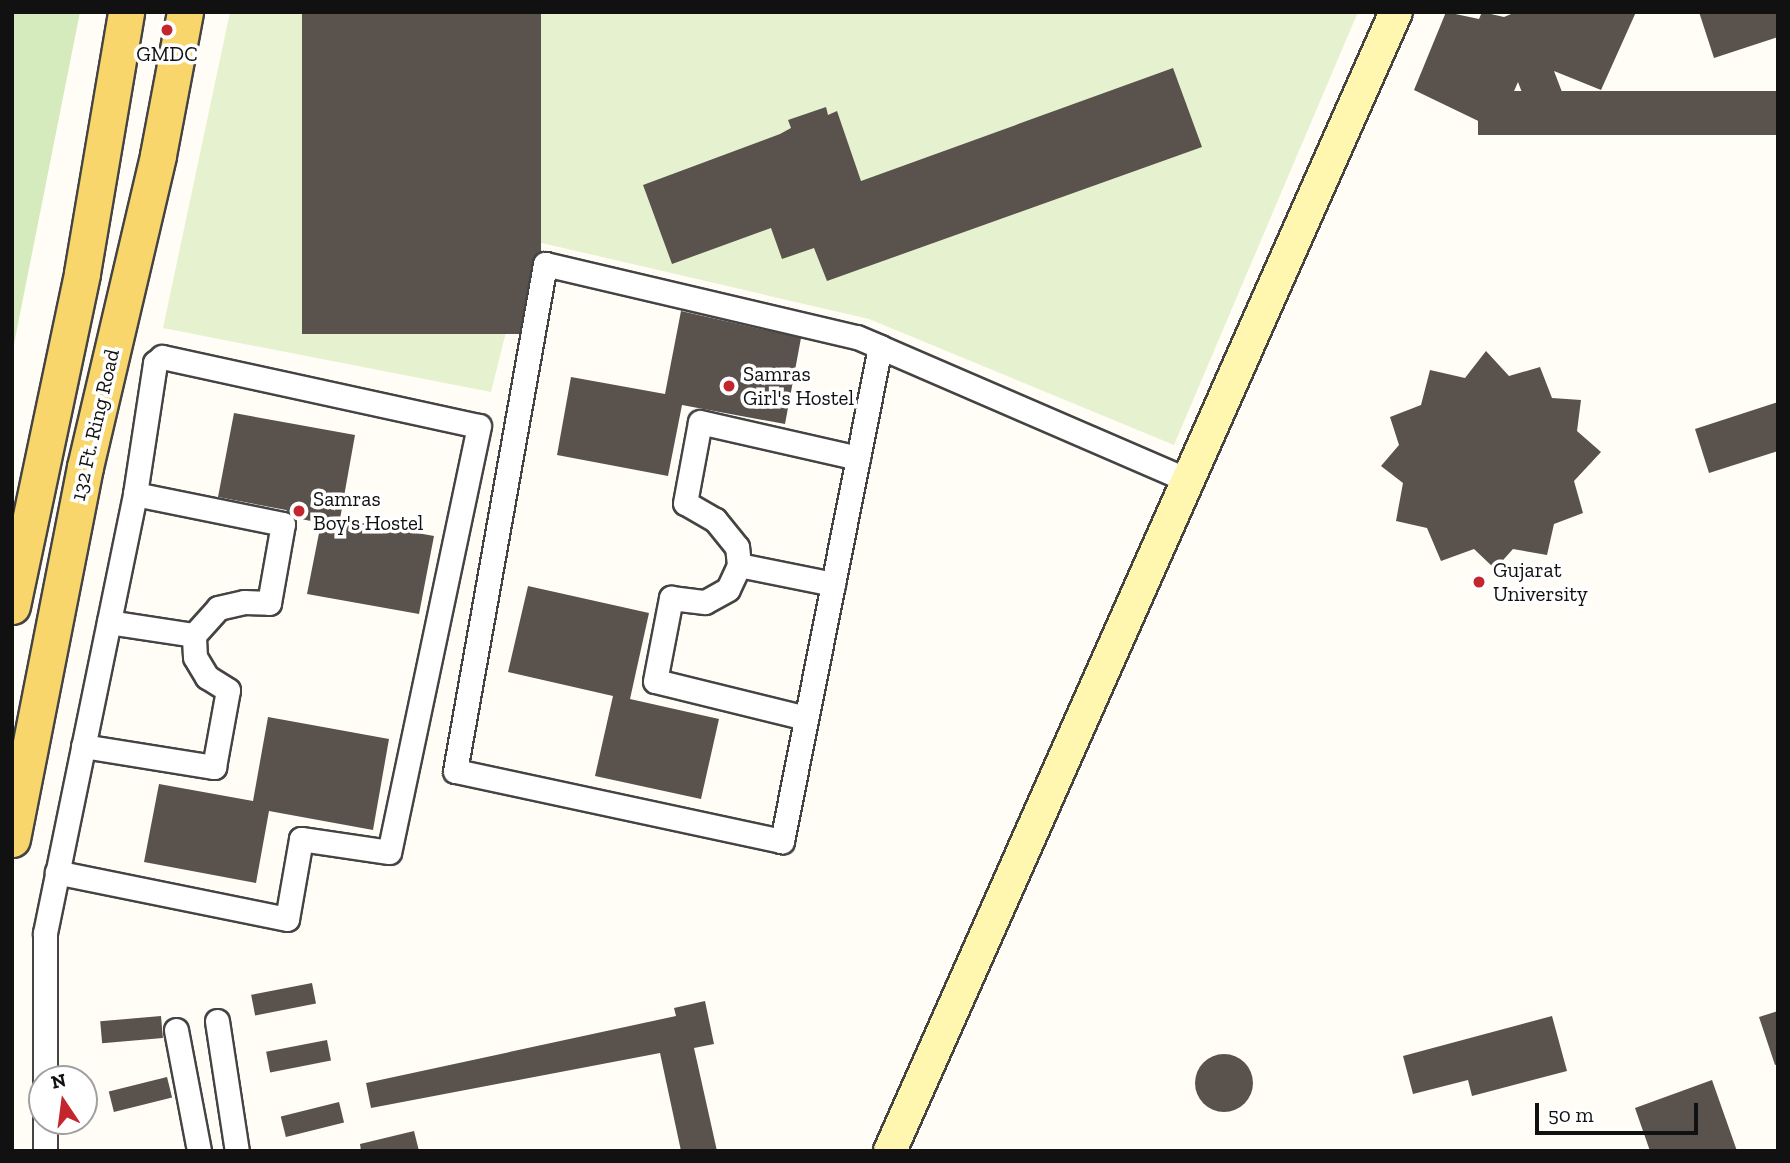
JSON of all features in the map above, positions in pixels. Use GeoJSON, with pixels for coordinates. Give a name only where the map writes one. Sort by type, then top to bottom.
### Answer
{"type":"FeatureCollection","features":[{"type":"Feature","properties":{"kind":"main road","name":"132 Ft. Ring Road"},"geometry":{"type":"LineString","coordinates":[[12,606],[82,273],[126,12]]}},
{"type":"Feature","properties":{"kind":"main road","name":"132 Ft. Ring Road"},"geometry":{"type":"LineString","coordinates":[[12,839],[85,467],[158,155],[185,12]]}},
{"type":"Feature","properties":{"kind":"street"},"geometry":{"type":"LineString","coordinates":[[890,1151],[1396,12]]}},
{"type":"Feature","properties":{"kind":"street"},"geometry":{"type":"LineString","coordinates":[[880,347],[782,841],[454,771],[545,264],[857,337],[1188,480]]}},
{"type":"Feature","properties":{"kind":"street"},"geometry":{"type":"LineString","coordinates":[[45,1065],[45,933],[57,872],[108,622],[135,494],[155,363],[162,357],[479,426],[389,852],[301,839],[287,919],[57,872]]}},
{"type":"Feature","properties":{"kind":"street"},"geometry":{"type":"LineString","coordinates":[[806,719],[655,681],[671,598],[705,602],[728,589],[739,565],[737,547],[715,520],[685,503],[700,422],[858,458]]}},
{"type":"Feature","properties":{"kind":"street"},"geometry":{"type":"LineString","coordinates":[[83,746],[214,767],[228,690],[207,677],[195,657],[194,635],[218,608],[244,602],[269,603],[283,524],[135,494]]}},
{"type":"Feature","properties":{"kind":"street"},"geometry":{"type":"LineString","coordinates":[[739,565],[833,584]]}},
{"type":"Feature","properties":{"kind":"street"},"geometry":{"type":"LineString","coordinates":[[108,622],[194,635]]}},
{"type":"Feature","properties":{"kind":"street"},"geometry":{"type":"LineString","coordinates":[[217,1021],[237,1151]]}},
{"type":"Feature","properties":{"kind":"street"},"geometry":{"type":"LineString","coordinates":[[176,1030],[199,1151]]}},
{"type":"Feature","properties":{"kind":"green space"},"geometry":{"type":"Polygon","coordinates":[[[12,12],[80,12],[12,354],[12,12]]]}},
{"type":"Feature","properties":{"kind":"green space"},"geometry":{"type":"Polygon","coordinates":[[[230,12],[1358,12],[1174,445],[869,319],[529,240],[491,392],[163,328],[230,12]]]}},
{"type":"Feature","properties":{"kind":"building"},"geometry":{"type":"Polygon","coordinates":[[[302,12],[541,12],[541,334],[302,334],[302,12]]]}},
{"type":"Feature","properties":{"kind":"building"},"geometry":{"type":"Polygon","coordinates":[[[1446,12],[1479,19],[1482,12],[1504,17],[1516,12],[1636,12],[1601,90],[1554,71],[1570,113],[1534,124],[1518,82],[1497,130],[1414,90],[1446,12]]]}},
{"type":"Feature","properties":{"kind":"building"},"geometry":{"type":"Polygon","coordinates":[[[1699,12],[1778,12],[1778,37],[1714,58],[1699,12]]]}},
{"type":"Feature","properties":{"kind":"building"},"geometry":{"type":"Polygon","coordinates":[[[1173,68],[1202,147],[827,281],[814,248],[782,259],[771,228],[672,264],[643,185],[780,134],[791,128],[788,120],[826,107],[828,115],[837,111],[861,181],[1173,68]]]}},
{"type":"Feature","properties":{"kind":"building"},"geometry":{"type":"Polygon","coordinates":[[[1478,91],[1778,91],[1778,135],[1478,135],[1478,91]]]}},
{"type":"Feature","properties":{"kind":"building","name":"Samras Girl's Hostel"},"geometry":{"type":"Polygon","coordinates":[[[681,311],[801,338],[785,424],[682,405],[668,476],[557,455],[571,377],[665,394],[681,311]]]}},
{"type":"Feature","properties":{"kind":"building"},"geometry":{"type":"Polygon","coordinates":[[[1486,351],[1509,376],[1540,367],[1552,398],[1581,400],[1577,431],[1601,452],[1574,481],[1583,513],[1554,524],[1547,555],[1513,549],[1495,569],[1474,549],[1441,561],[1427,528],[1396,521],[1403,483],[1381,466],[1399,445],[1390,417],[1421,405],[1430,370],[1465,378],[1486,351]]]}},
{"type":"Feature","properties":{"kind":"building"},"geometry":{"type":"Polygon","coordinates":[[[1778,402],[1778,451],[1709,473],[1695,429],[1778,402]]]}},
{"type":"Feature","properties":{"kind":"building","name":"Samras Boy's Hostel"},"geometry":{"type":"Polygon","coordinates":[[[234,413],[355,435],[340,519],[434,536],[419,614],[307,594],[321,523],[296,518],[286,510],[218,497],[234,413]]]}},
{"type":"Feature","properties":{"kind":"building"},"geometry":{"type":"Polygon","coordinates":[[[528,586],[649,613],[630,699],[719,719],[701,799],[595,776],[613,696],[508,672],[528,586]]]}},
{"type":"Feature","properties":{"kind":"building"},"geometry":{"type":"Polygon","coordinates":[[[268,717],[389,739],[373,830],[269,811],[256,883],[144,862],[159,784],[253,801],[268,717]]]}},
{"type":"Feature","properties":{"kind":"building"},"geometry":{"type":"Polygon","coordinates":[[[312,983],[316,1004],[255,1015],[251,995],[312,983]]]}},
{"type":"Feature","properties":{"kind":"building"},"geometry":{"type":"Polygon","coordinates":[[[705,1001],[714,1044],[694,1048],[717,1151],[681,1151],[660,1053],[371,1108],[366,1083],[676,1016],[674,1008],[705,1001]]]}},
{"type":"Feature","properties":{"kind":"building"},"geometry":{"type":"Polygon","coordinates":[[[1778,1011],[1778,1064],[1775,1065],[1759,1017],[1778,1011]]]}},
{"type":"Feature","properties":{"kind":"building"},"geometry":{"type":"Polygon","coordinates":[[[161,1016],[163,1038],[102,1043],[100,1021],[161,1016]]]}},
{"type":"Feature","properties":{"kind":"building"},"geometry":{"type":"Polygon","coordinates":[[[1552,1016],[1567,1071],[1472,1096],[1468,1080],[1413,1094],[1403,1056],[1552,1016]]]}},
{"type":"Feature","properties":{"kind":"building"},"geometry":{"type":"Polygon","coordinates":[[[327,1040],[331,1061],[270,1072],[266,1052],[327,1040]]]}},
{"type":"Feature","properties":{"kind":"building"},"geometry":{"type":"Polygon","coordinates":[[[1218,1054],[1230,1054],[1245,1062],[1253,1077],[1253,1089],[1245,1104],[1230,1112],[1218,1112],[1203,1104],[1195,1089],[1195,1077],[1203,1062],[1218,1054]]]}},
{"type":"Feature","properties":{"kind":"building"},"geometry":{"type":"Polygon","coordinates":[[[167,1077],[172,1097],[114,1112],[109,1092],[167,1077]]]}},
{"type":"Feature","properties":{"kind":"building"},"geometry":{"type":"Polygon","coordinates":[[[1712,1080],[1737,1151],[1650,1151],[1635,1108],[1712,1080]]]}},
{"type":"Feature","properties":{"kind":"building"},"geometry":{"type":"Polygon","coordinates":[[[339,1102],[344,1122],[286,1137],[281,1117],[339,1102]]]}},
{"type":"Feature","properties":{"kind":"building"},"geometry":{"type":"Polygon","coordinates":[[[414,1131],[419,1151],[361,1151],[360,1144],[414,1131]]]}},
{"type":"Feature","properties":{"kind":"place","name":"GMDC"},"geometry":{"type":"Point","coordinates":[167,30]}},
{"type":"Feature","properties":{"kind":"place","name":"Samras Girl's Hostel"},"geometry":{"type":"Point","coordinates":[729,386]}},
{"type":"Feature","properties":{"kind":"place","name":"Samras Boy's Hostel"},"geometry":{"type":"Point","coordinates":[299,511]}},
{"type":"Feature","properties":{"kind":"place","name":"Gujarat University"},"geometry":{"type":"Point","coordinates":[1479,582]}}]}
